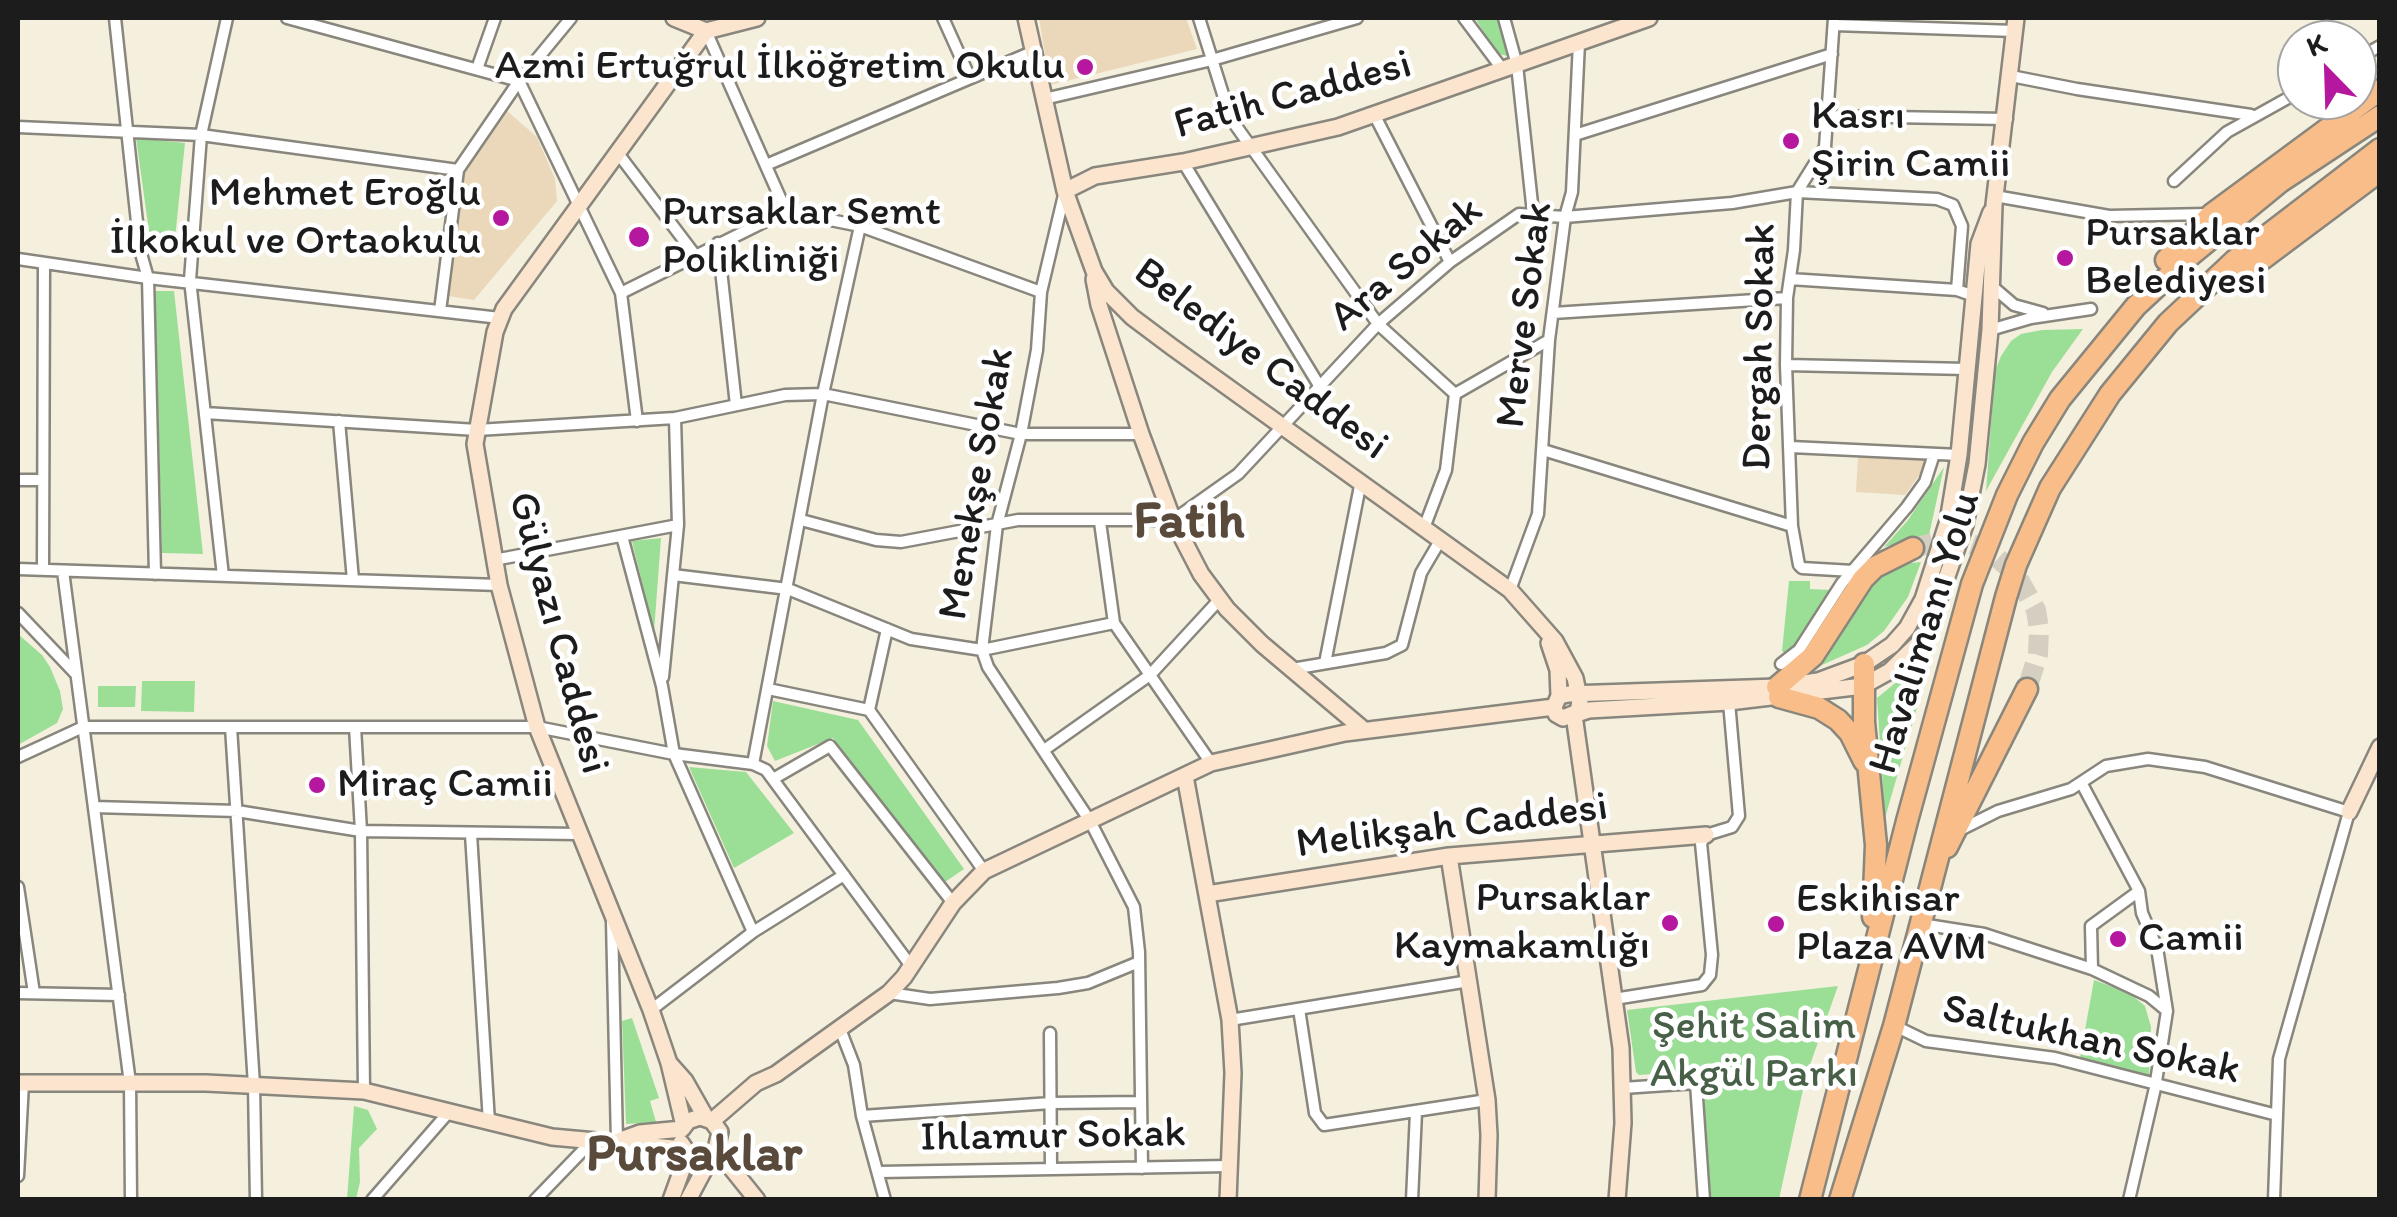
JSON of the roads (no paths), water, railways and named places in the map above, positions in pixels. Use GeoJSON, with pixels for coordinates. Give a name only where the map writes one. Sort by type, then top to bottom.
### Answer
{"type":"FeatureCollection","features":[{"type":"Feature","properties":{"kind":"highway"},"geometry":{"type":"LineString","coordinates":[[2136,306],[2160,266],[2212,214],[2380,90]]}},
{"type":"Feature","properties":{"kind":"highway","name":"Havalimanı Yolu"},"geometry":{"type":"LineString","coordinates":[[1810,1200],[1941,692],[1990,536],[2019,469],[2046,421],[2136,306],[2280,182],[2380,116]]}},
{"type":"Feature","properties":{"kind":"highway"},"geometry":{"type":"LineString","coordinates":[[1840,1200],[1894,1026],[2006,597],[2034,520],[2055,479],[2148,344],[2220,273],[2380,149]]}},
{"type":"Feature","properties":{"kind":"highway"},"geometry":{"type":"LineString","coordinates":[[2220,273],[2253,266],[2380,171]]}},
{"type":"Feature","properties":{"kind":"highway"},"geometry":{"type":"LineString","coordinates":[[1870,772],[1850,733],[1838,720],[1820,708],[1778,692],[1813,656],[1863,579],[1875,567],[1913,548]]}},
{"type":"Feature","properties":{"kind":"highway"},"geometry":{"type":"LineString","coordinates":[[1864,664],[1876,845],[1874,947]]}},
{"type":"Feature","properties":{"kind":"highway"},"geometry":{"type":"LineString","coordinates":[[1929,885],[2027,689]]}},
{"type":"Feature","properties":{"kind":"highway"},"geometry":{"type":"LineString","coordinates":[[1850,1200],[1870,1098]]}},
{"type":"Feature","properties":{"kind":"street"},"geometry":{"type":"LineString","coordinates":[[115,18],[140,250],[148,278],[155,574]]}},
{"type":"Feature","properties":{"kind":"street"},"geometry":{"type":"LineString","coordinates":[[223,576],[190,280],[202,135],[226,18]]}},
{"type":"Feature","properties":{"kind":"street"},"geometry":{"type":"LineString","coordinates":[[287,18],[519,81]]}},
{"type":"Feature","properties":{"kind":"street"},"geometry":{"type":"LineString","coordinates":[[477,70],[495,18]]}},
{"type":"Feature","properties":{"kind":"street"},"geometry":{"type":"LineString","coordinates":[[440,310],[458,170],[519,81],[571,18]]}},
{"type":"Feature","properties":{"kind":"street"},"geometry":{"type":"LineString","coordinates":[[674,18],[706,30],[757,18]]}},
{"type":"Feature","properties":{"kind":"street"},"geometry":{"type":"LineString","coordinates":[[943,18],[970,78]]}},
{"type":"Feature","properties":{"kind":"street"},"geometry":{"type":"LineString","coordinates":[[1199,18],[1236,126],[1378,324],[1455,394]]}},
{"type":"Feature","properties":{"kind":"street"},"geometry":{"type":"LineString","coordinates":[[1044,99],[1212,60],[1356,18]]}},
{"type":"Feature","properties":{"kind":"street"},"geometry":{"type":"LineString","coordinates":[[1464,18],[1510,68]]}},
{"type":"Feature","properties":{"kind":"street"},"geometry":{"type":"LineString","coordinates":[[1504,18],[1533,213]]}},
{"type":"Feature","properties":{"kind":"street","name":"Fatih Caddesi"},"geometry":{"type":"LineString","coordinates":[[1065,191],[1095,176],[1254,147],[1375,116],[1649,18]]}},
{"type":"Feature","properties":{"kind":"street","name":"Belediye Caddesi"},"geometry":{"type":"LineString","coordinates":[[1025,21],[1065,191],[1094,271],[1106,290],[1132,317],[1510,590],[1565,655],[1579,693]]}},
{"type":"Feature","properties":{"kind":"street","name":"Dergah Sokak"},"geometry":{"type":"LineString","coordinates":[[1852,571],[1799,565],[1792,526],[1786,365],[1796,192],[1823,155],[1834,21],[2016,24]]}},
{"type":"Feature","properties":{"kind":"street"},"geometry":{"type":"LineString","coordinates":[[616,1142],[640,1133],[683,1127],[694,1118],[712,1123],[728,1118],[776,1074],[889,993],[953,903],[984,871],[1212,763],[1364,730],[1557,702],[1579,693],[1778,692],[1863,686],[1904,660],[1932,624],[1960,543],[1974,483],[1990,330],[1995,200],[2016,24]]}},
{"type":"Feature","properties":{"kind":"street"},"geometry":{"type":"LineString","coordinates":[[706,30],[786,211]]}},
{"type":"Feature","properties":{"kind":"street","name":"Gülyazı Caddesi"},"geometry":{"type":"LineString","coordinates":[[669,1064],[537,727],[498,584],[476,456],[477,430],[500,318],[516,290],[706,30]]}},
{"type":"Feature","properties":{"kind":"street","name":"Merve Sokak"},"geometry":{"type":"LineString","coordinates":[[1510,590],[1538,514],[1549,340],[1578,134],[1580,42]]}},
{"type":"Feature","properties":{"kind":"street"},"geometry":{"type":"LineString","coordinates":[[766,166],[1032,52]]}},
{"type":"Feature","properties":{"kind":"street"},"geometry":{"type":"LineString","coordinates":[[1578,134],[1832,54]]}},
{"type":"Feature","properties":{"kind":"street"},"geometry":{"type":"LineString","coordinates":[[2011,76],[2077,90],[2252,115]]}},
{"type":"Feature","properties":{"kind":"street"},"geometry":{"type":"LineString","coordinates":[[519,81],[620,293],[637,420]]}},
{"type":"Feature","properties":{"kind":"street"},"geometry":{"type":"LineString","coordinates":[[2174,181],[2227,132],[2277,103]]}},
{"type":"Feature","properties":{"kind":"street"},"geometry":{"type":"LineString","coordinates":[[1375,116],[1450,262]]}},
{"type":"Feature","properties":{"kind":"street"},"geometry":{"type":"LineString","coordinates":[[1829,116],[2006,118]]}},
{"type":"Feature","properties":{"kind":"street"},"geometry":{"type":"LineString","coordinates":[[18,127],[202,135],[458,170]]}},
{"type":"Feature","properties":{"kind":"street"},"geometry":{"type":"LineString","coordinates":[[616,152],[695,255]]}},
{"type":"Feature","properties":{"kind":"street"},"geometry":{"type":"LineString","coordinates":[[1183,162],[1320,387]]}},
{"type":"Feature","properties":{"kind":"street","name":"Menekşe Sokak"},"geometry":{"type":"LineString","coordinates":[[1065,191],[1042,292],[1021,434],[998,525],[982,650],[988,667],[1090,820],[1133,903],[1139,962],[1142,1168]]}},
{"type":"Feature","properties":{"kind":"street","name":"Ara Sokak"},"geometry":{"type":"LineString","coordinates":[[1173,520],[1225,486],[1378,324],[1450,262],[1520,214],[1565,216],[1732,203],[1796,192],[1937,199],[1953,205],[1962,226],[1956,290]]}},
{"type":"Feature","properties":{"kind":"street"},"geometry":{"type":"LineString","coordinates":[[1995,200],[2097,215],[2212,214]]}},
{"type":"Feature","properties":{"kind":"street"},"geometry":{"type":"LineString","coordinates":[[1557,702],[1559,717],[1588,710],[1730,702],[1818,681],[1864,664],[1892,646],[1923,599],[1948,521],[1979,244],[1995,200]]}},
{"type":"Feature","properties":{"kind":"street"},"geometry":{"type":"LineString","coordinates":[[620,293],[786,211],[860,226],[1042,292]]}},
{"type":"Feature","properties":{"kind":"street"},"geometry":{"type":"LineString","coordinates":[[754,764],[823,394],[860,226]]}},
{"type":"Feature","properties":{"kind":"street"},"geometry":{"type":"LineString","coordinates":[[718,243],[736,405]]}},
{"type":"Feature","properties":{"kind":"street"},"geometry":{"type":"LineString","coordinates":[[18,260],[500,318]]}},
{"type":"Feature","properties":{"kind":"street"},"geometry":{"type":"LineString","coordinates":[[43,570],[44,263]]}},
{"type":"Feature","properties":{"kind":"street"},"geometry":{"type":"LineString","coordinates":[[1094,271],[1099,305],[1141,434],[1173,520],[1201,574],[1219,600],[1364,730]]}},
{"type":"Feature","properties":{"kind":"street"},"geometry":{"type":"LineString","coordinates":[[1790,279],[1956,290],[1974,296]]}},
{"type":"Feature","properties":{"kind":"street"},"geometry":{"type":"LineString","coordinates":[[1993,287],[2014,305],[2049,314]]}},
{"type":"Feature","properties":{"kind":"street"},"geometry":{"type":"LineString","coordinates":[[1553,314],[1787,298]]}},
{"type":"Feature","properties":{"kind":"street"},"geometry":{"type":"LineString","coordinates":[[1971,330],[1990,330],[2049,314],[2091,309]]}},
{"type":"Feature","properties":{"kind":"street"},"geometry":{"type":"LineString","coordinates":[[1455,394],[1549,340]]}},
{"type":"Feature","properties":{"kind":"street"},"geometry":{"type":"LineString","coordinates":[[1786,365],[1967,369]]}},
{"type":"Feature","properties":{"kind":"street"},"geometry":{"type":"LineString","coordinates":[[205,413],[477,430],[674,418],[784,394],[823,394],[1021,434],[1141,434]]}},
{"type":"Feature","properties":{"kind":"street"},"geometry":{"type":"LineString","coordinates":[[1424,528],[1446,470],[1455,394]]}},
{"type":"Feature","properties":{"kind":"street"},"geometry":{"type":"LineString","coordinates":[[662,686],[678,525],[674,418]]}},
{"type":"Feature","properties":{"kind":"street"},"geometry":{"type":"LineString","coordinates":[[339,421],[353,580]]}},
{"type":"Feature","properties":{"kind":"street"},"geometry":{"type":"LineString","coordinates":[[1791,447],[1958,455]]}},
{"type":"Feature","properties":{"kind":"street"},"geometry":{"type":"LineString","coordinates":[[1543,450],[1792,526]]}},
{"type":"Feature","properties":{"kind":"street"},"geometry":{"type":"LineString","coordinates":[[1781,664],[1800,650],[1835,592],[1916,494],[1929,474],[1934,454]]}},
{"type":"Feature","properties":{"kind":"street"},"geometry":{"type":"LineString","coordinates":[[18,480],[43,480]]}},
{"type":"Feature","properties":{"kind":"street"},"geometry":{"type":"LineString","coordinates":[[1325,663],[1361,482]]}},
{"type":"Feature","properties":{"kind":"street"},"geometry":{"type":"LineString","coordinates":[[802,520],[876,540],[901,542],[1018,520],[1173,520]]}},
{"type":"Feature","properties":{"kind":"street"},"geometry":{"type":"LineString","coordinates":[[1100,522],[1114,623],[1212,763]]}},
{"type":"Feature","properties":{"kind":"street"},"geometry":{"type":"LineString","coordinates":[[494,560],[678,525]]}},
{"type":"Feature","properties":{"kind":"street"},"geometry":{"type":"LineString","coordinates":[[622,536],[662,686],[674,754],[753,932]]}},
{"type":"Feature","properties":{"kind":"street"},"geometry":{"type":"LineString","coordinates":[[1292,669],[1386,653],[1402,645],[1421,573],[1441,539]]}},
{"type":"Feature","properties":{"kind":"street"},"geometry":{"type":"LineString","coordinates":[[18,569],[498,584]]}},
{"type":"Feature","properties":{"kind":"street"},"geometry":{"type":"LineString","coordinates":[[63,571],[130,1083],[131,1200]]}},
{"type":"Feature","properties":{"kind":"street"},"geometry":{"type":"LineString","coordinates":[[673,575],[788,589],[911,640],[982,650],[1114,623]]}},
{"type":"Feature","properties":{"kind":"street"},"geometry":{"type":"LineString","coordinates":[[1044,750],[1150,675],[1219,600]]}},
{"type":"Feature","properties":{"kind":"street"},"geometry":{"type":"LineString","coordinates":[[18,613],[76,674]]}},
{"type":"Feature","properties":{"kind":"street","name":"Belediye Caddesi"},"geometry":{"type":"LineString","coordinates":[[1538,622],[1555,658],[1557,702]]}},
{"type":"Feature","properties":{"kind":"street"},"geometry":{"type":"LineString","coordinates":[[868,710],[887,630]]}},
{"type":"Feature","properties":{"kind":"street"},"geometry":{"type":"LineString","coordinates":[[768,689],[868,710],[984,871]]}},
{"type":"Feature","properties":{"kind":"street"},"geometry":{"type":"LineString","coordinates":[[1579,693],[1579,708],[1574,715],[1623,1088],[1616,1200]]}},
{"type":"Feature","properties":{"kind":"street"},"geometry":{"type":"LineString","coordinates":[[1614,999],[1707,982],[1712,955],[1701,843],[1706,835],[1732,827],[1739,816],[1730,702]]}},
{"type":"Feature","properties":{"kind":"street"},"geometry":{"type":"LineString","coordinates":[[18,757],[84,727],[537,727],[674,754],[754,764],[766,770],[911,966]]}},
{"type":"Feature","properties":{"kind":"street"},"geometry":{"type":"LineString","coordinates":[[355,727],[361,830],[364,1091]]}},
{"type":"Feature","properties":{"kind":"street"},"geometry":{"type":"LineString","coordinates":[[232,728],[254,1085],[256,1200]]}},
{"type":"Feature","properties":{"kind":"street"},"geometry":{"type":"LineString","coordinates":[[773,780],[830,746],[953,903]]}},
{"type":"Feature","properties":{"kind":"street"},"geometry":{"type":"LineString","coordinates":[[2274,1200],[2279,1060],[2349,812],[2380,747]]}},
{"type":"Feature","properties":{"kind":"street"},"geometry":{"type":"LineString","coordinates":[[1954,833],[1998,811],[2082,784],[2106,766],[2148,759],[2205,767],[2349,812]]}},
{"type":"Feature","properties":{"kind":"street"},"geometry":{"type":"LineString","coordinates":[[1185,776],[1230,1020],[1233,1073],[1228,1200]]}},
{"type":"Feature","properties":{"kind":"street"},"geometry":{"type":"LineString","coordinates":[[2082,784],[2139,891],[2142,913],[2157,948],[2167,1011],[2156,1083],[2129,1200]]}},
{"type":"Feature","properties":{"kind":"street"},"geometry":{"type":"LineString","coordinates":[[94,808],[237,811],[361,830],[580,834]]}},
{"type":"Feature","properties":{"kind":"street"},"geometry":{"type":"LineString","coordinates":[[471,834],[489,1122]]}},
{"type":"Feature","properties":{"kind":"street","name":"Melikşah Caddesi"},"geometry":{"type":"LineString","coordinates":[[1207,894],[1449,856],[1706,835]]}},
{"type":"Feature","properties":{"kind":"street"},"geometry":{"type":"LineString","coordinates":[[1449,856],[1486,1100],[1487,1200]]}},
{"type":"Feature","properties":{"kind":"street"},"geometry":{"type":"LineString","coordinates":[[651,1010],[753,932],[844,875]]}},
{"type":"Feature","properties":{"kind":"street"},"geometry":{"type":"LineString","coordinates":[[18,887],[34,994]]}},
{"type":"Feature","properties":{"kind":"street"},"geometry":{"type":"LineString","coordinates":[[2092,969],[2092,926],[2139,891]]}},
{"type":"Feature","properties":{"kind":"street"},"geometry":{"type":"LineString","coordinates":[[612,915],[616,1142]]}},
{"type":"Feature","properties":{"kind":"street"},"geometry":{"type":"LineString","coordinates":[[1918,924],[1984,934],[2092,969],[2149,996],[2167,1011]]}},
{"type":"Feature","properties":{"kind":"street"},"geometry":{"type":"LineString","coordinates":[[889,993],[930,999],[1081,986],[1139,962]]}},
{"type":"Feature","properties":{"kind":"street"},"geometry":{"type":"LineString","coordinates":[[1230,1020],[1469,981]]}},
{"type":"Feature","properties":{"kind":"street"},"geometry":{"type":"LineString","coordinates":[[18,993],[119,995]]}},
{"type":"Feature","properties":{"kind":"street"},"geometry":{"type":"LineString","coordinates":[[1299,1009],[1314,1108],[1320,1122],[1335,1125],[1486,1100]]}},
{"type":"Feature","properties":{"kind":"street","name":"Saltukhan Sokak"},"geometry":{"type":"LineString","coordinates":[[1894,1026],[1926,1041],[2055,1058],[2276,1116]]}},
{"type":"Feature","properties":{"kind":"street"},"geometry":{"type":"LineString","coordinates":[[840,1029],[854,1065],[862,1116],[885,1200]]}},
{"type":"Feature","properties":{"kind":"street"},"geometry":{"type":"LineString","coordinates":[[1050,1033],[1051,1169]]}},
{"type":"Feature","properties":{"kind":"street"},"geometry":{"type":"LineString","coordinates":[[669,1064],[712,1123],[714,1151],[688,1200]]}},
{"type":"Feature","properties":{"kind":"street"},"geometry":{"type":"LineString","coordinates":[[669,1064],[683,1127],[681,1142],[686,1151],[672,1200]]}},
{"type":"Feature","properties":{"kind":"street"},"geometry":{"type":"LineString","coordinates":[[18,1176],[20,1083],[254,1085],[364,1091],[552,1137],[686,1151],[703,1157],[714,1151]]}},
{"type":"Feature","properties":{"kind":"street"},"geometry":{"type":"LineString","coordinates":[[1623,1088],[1696,1083],[1704,1200]]}},
{"type":"Feature","properties":{"kind":"street"},"geometry":{"type":"LineString","coordinates":[[862,1116],[1050,1103],[1141,1102]]}},
{"type":"Feature","properties":{"kind":"street"},"geometry":{"type":"LineString","coordinates":[[1412,1200],[1416,1112]]}},
{"type":"Feature","properties":{"kind":"street"},"geometry":{"type":"LineString","coordinates":[[372,1200],[448,1113]]}},
{"type":"Feature","properties":{"kind":"street"},"geometry":{"type":"LineString","coordinates":[[535,1200],[590,1142]]}},
{"type":"Feature","properties":{"kind":"street"},"geometry":{"type":"LineString","coordinates":[[714,1151],[756,1200]]}},
{"type":"Feature","properties":{"kind":"street","name":"Ihlamur Sokak"},"geometry":{"type":"LineString","coordinates":[[879,1172],[1228,1166]]}},
{"type":"Feature","properties":{"kind":"tunnel"},"geometry":{"type":"LineString","coordinates":[[1913,548],[1937,542],[1971,544],[1990,551],[2017,576],[2036,610],[2039,629],[2038,654],[2027,689]]}},
{"type":"Feature","properties":{"kind":"place","name":"Azmi Ertuğrul İlköğretim Okulu"},"geometry":{"type":"Point","coordinates":[1085,67]}},
{"type":"Feature","properties":{"kind":"place","name":"Kasrı Şirin Camii"},"geometry":{"type":"Point","coordinates":[1791,141]}},
{"type":"Feature","properties":{"kind":"place","name":"Mehmet Eroğlu İlkokul ve Ortaokulu"},"geometry":{"type":"Point","coordinates":[501,218]}},
{"type":"Feature","properties":{"kind":"place","name":"Pursaklar Semt Polikliniği"},"geometry":{"type":"Point","coordinates":[639,237]}},
{"type":"Feature","properties":{"kind":"place","name":"Pursaklar Belediyesi"},"geometry":{"type":"Point","coordinates":[2065,258]}},
{"type":"Feature","properties":{"kind":"place","name":"Miraç Camii"},"geometry":{"type":"Point","coordinates":[317,785]}},
{"type":"Feature","properties":{"kind":"place","name":"Pursaklar Kaymakamlığı"},"geometry":{"type":"Point","coordinates":[1670,923]}},
{"type":"Feature","properties":{"kind":"place","name":"Eskihisar Plaza AVM"},"geometry":{"type":"Point","coordinates":[1776,924]}},
{"type":"Feature","properties":{"kind":"place","name":"Camii"},"geometry":{"type":"Point","coordinates":[2118,939]}},
{"type":"Feature","properties":{"kind":"district","name":"Fatih"},"geometry":{"type":"Point","coordinates":[1189,524]}},
{"type":"Feature","properties":{"kind":"district","name":"Pursaklar"},"geometry":{"type":"Point","coordinates":[694,1157]}},
{"type":"Feature","properties":{"kind":"park label","name":"Şehit Salim Akgül Parkı"},"geometry":{"type":"Point","coordinates":[1754,1051]}}]}
